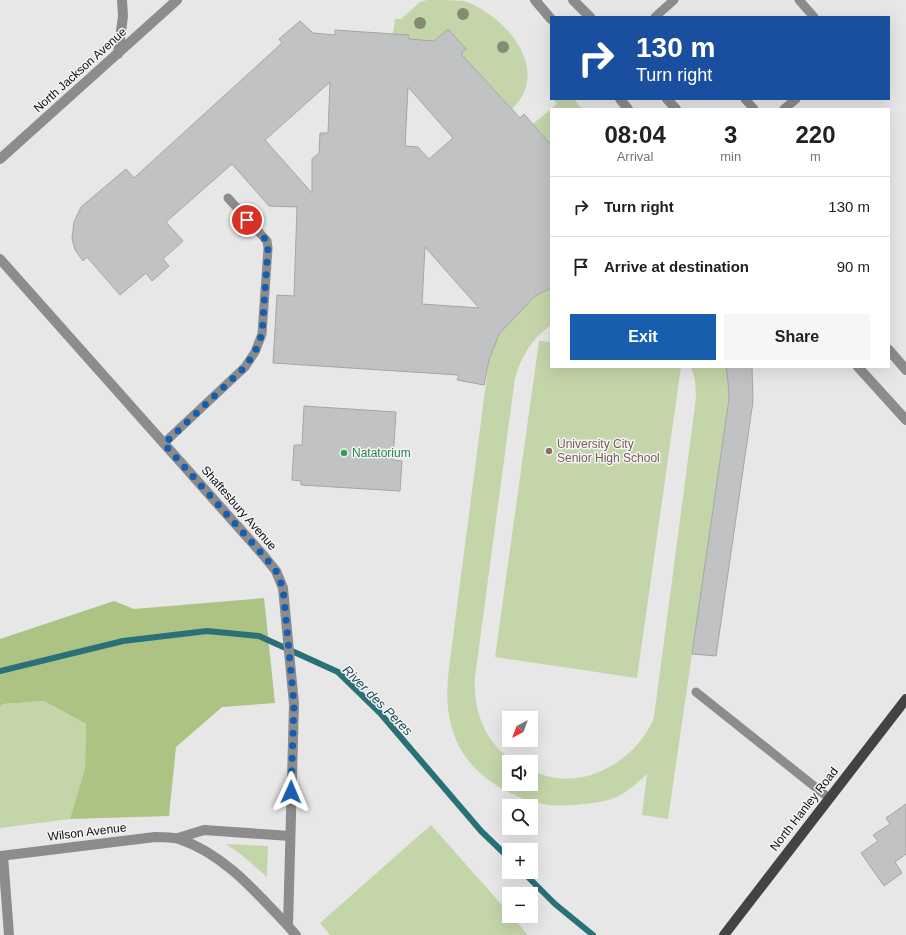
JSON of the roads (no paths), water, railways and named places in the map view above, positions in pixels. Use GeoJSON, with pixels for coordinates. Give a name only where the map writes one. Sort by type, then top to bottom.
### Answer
{"type":"FeatureCollection","features":[{"type":"Feature","properties":{"kind":"main road","name":"North Hanley Road"},"geometry":{"type":"LineString","coordinates":[[724,935],[906,699]]}},
{"type":"Feature","properties":{"kind":"street"},"geometry":{"type":"LineString","coordinates":[[118,54],[123,16],[122,0]]}},
{"type":"Feature","properties":{"kind":"street","name":"North Jackson Avenue"},"geometry":{"type":"LineString","coordinates":[[0,159],[177,0]]}},
{"type":"Feature","properties":{"kind":"street"},"geometry":{"type":"LineString","coordinates":[[535,0],[550,18]]}},
{"type":"Feature","properties":{"kind":"street"},"geometry":{"type":"LineString","coordinates":[[573,0],[589,16]]}},
{"type":"Feature","properties":{"kind":"street"},"geometry":{"type":"LineString","coordinates":[[621,100],[627,108]]}},
{"type":"Feature","properties":{"kind":"street"},"geometry":{"type":"LineString","coordinates":[[668,100],[675,108]]}},
{"type":"Feature","properties":{"kind":"street","name":"Shaftesbury Avenue"},"geometry":{"type":"LineString","coordinates":[[0,259],[276,571],[283,588],[286,606],[294,704],[288,926]]}},
{"type":"Feature","properties":{"kind":"street"},"geometry":{"type":"LineString","coordinates":[[890,351],[906,370]]}},
{"type":"Feature","properties":{"kind":"street"},"geometry":{"type":"LineString","coordinates":[[859,368],[906,420]]}},
{"type":"Feature","properties":{"kind":"street","name":"Wilson Avenue"},"geometry":{"type":"LineString","coordinates":[[178,838],[204,830],[290,836]]}},
{"type":"Feature","properties":{"kind":"street","name":"Wilson Avenue"},"geometry":{"type":"LineString","coordinates":[[2,856],[154,836],[178,838],[197,847],[220,861],[247,882],[288,926]]}},
{"type":"Feature","properties":{"kind":"street"},"geometry":{"type":"LineString","coordinates":[[2,856],[9,935]]}},
{"type":"Feature","properties":{"kind":"street"},"geometry":{"type":"LineString","coordinates":[[288,926],[296,935]]}},
{"type":"Feature","properties":{"kind":"lane"},"geometry":{"type":"LineString","coordinates":[[656,16],[674,0]]}},
{"type":"Feature","properties":{"kind":"lane"},"geometry":{"type":"LineString","coordinates":[[798,0],[813,16]]}},
{"type":"Feature","properties":{"kind":"lane"},"geometry":{"type":"LineString","coordinates":[[663,10],[669,16]]}},
{"type":"Feature","properties":{"kind":"lane"},"geometry":{"type":"LineString","coordinates":[[746,100],[753,108]]}},
{"type":"Feature","properties":{"kind":"lane"},"geometry":{"type":"LineString","coordinates":[[785,108],[795,100]]}},
{"type":"Feature","properties":{"kind":"lane"},"geometry":{"type":"LineString","coordinates":[[164,444],[245,367],[255,352],[262,334],[268,248],[267,241],[228,198]]}},
{"type":"Feature","properties":{"kind":"lane"},"geometry":{"type":"LineString","coordinates":[[696,692],[830,798]]}},
{"type":"Feature","properties":{"kind":"waterway","name":"River des Peres"},"geometry":{"type":"LineString","coordinates":[[0,671],[123,641],[207,631],[259,636],[338,672],[380,713],[481,831],[502,851]]}},
{"type":"Feature","properties":{"kind":"waterway","name":"River des Peres"},"geometry":{"type":"LineString","coordinates":[[530,879],[555,904],[593,935]]}},
{"type":"Feature","properties":{"kind":"place","name":"University City Senior High School"},"geometry":{"type":"Point","coordinates":[549,451]}},
{"type":"Feature","properties":{"kind":"place","name":"Natatorium"},"geometry":{"type":"Point","coordinates":[344,453]}}]}
